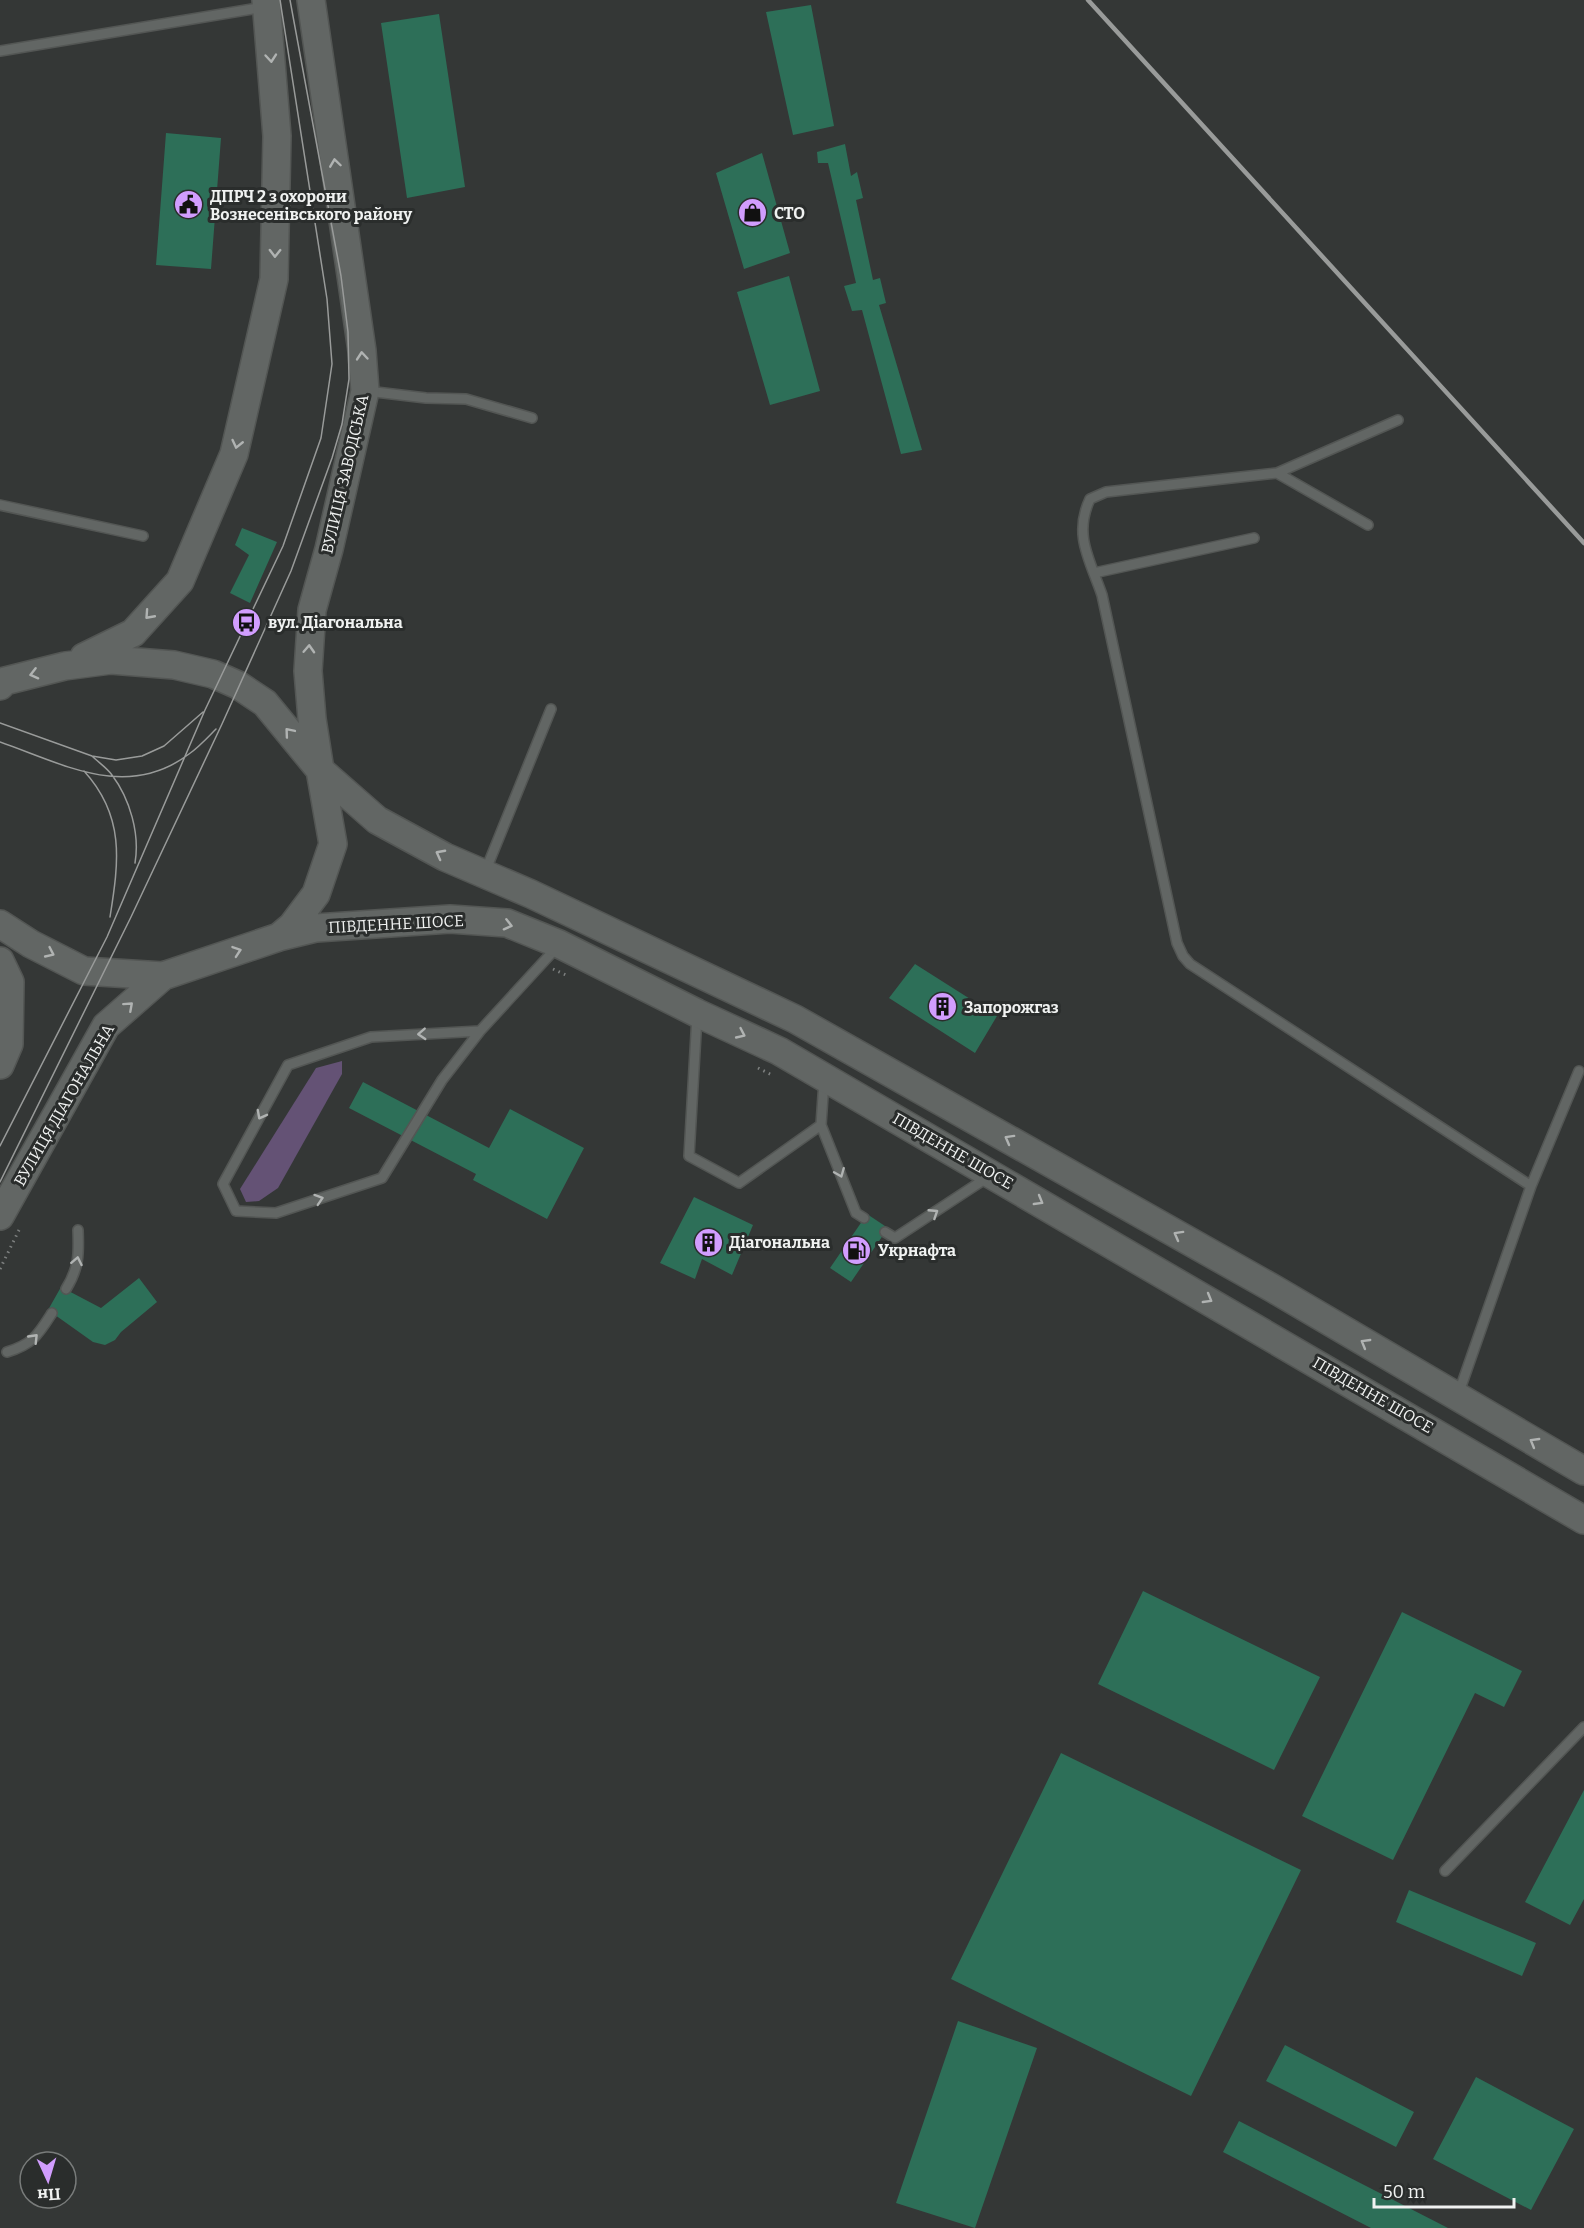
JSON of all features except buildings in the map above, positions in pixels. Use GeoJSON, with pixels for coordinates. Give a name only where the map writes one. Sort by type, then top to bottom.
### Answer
{"type":"FeatureCollection","features":[{"type":"Feature","properties":{"kind":"main road","name":"ВУЛИЦЯ ЗАВОДСЬКА"},"geometry":{"type":"LineString","coordinates":[[279,937],[292,926],[316,894],[333,844],[312,720],[308,671],[312,610],[329,549],[365,391],[362,351],[311,0]]}},
{"type":"Feature","properties":{"kind":"main road"},"geometry":{"type":"LineString","coordinates":[[65,666],[133,633],[180,581],[234,454],[274,279],[277,136],[266,3]]}},
{"type":"Feature","properties":{"kind":"main road"},"geometry":{"type":"LineString","coordinates":[[2,682],[65,666],[111,660],[174,665],[213,674],[238,686],[265,703],[320,770],[377,820],[445,857],[795,1019],[1275,1289],[1584,1471]]}},
{"type":"Feature","properties":{"kind":"main road","name":"ПІВДЕННЕ ШОСЕ"},"geometry":{"type":"LineString","coordinates":[[164,976],[279,937],[316,928],[450,919],[507,923],[550,954],[697,1013],[779,1051],[1584,1520]]}},
{"type":"Feature","properties":{"kind":"main road"},"geometry":{"type":"LineString","coordinates":[[0,924],[32,944],[84,971],[164,976]]}},
{"type":"Feature","properties":{"kind":"main road"},"geometry":{"type":"LineString","coordinates":[[0,961],[10,982],[9,1044],[0,1065]]}},
{"type":"Feature","properties":{"kind":"main road","name":"ВУЛИЦЯ ДІАГОНАЛЬНА"},"geometry":{"type":"LineString","coordinates":[[0,1216],[106,1026],[164,976]]}},
{"type":"Feature","properties":{"kind":"main road"},"geometry":{"type":"LineString","coordinates":[[1250,1324],[1275,1289]]}},
{"type":"Feature","properties":{"kind":"lane"},"geometry":{"type":"LineString","coordinates":[[0,51],[266,3]]}},
{"type":"Feature","properties":{"kind":"lane"},"geometry":{"type":"LineString","coordinates":[[365,391],[426,398],[466,399],[532,418]]}},
{"type":"Feature","properties":{"kind":"lane"},"geometry":{"type":"LineString","coordinates":[[1398,420],[1277,473],[1106,492],[1090,499],[1081,529],[1102,595],[1177,944],[1183,956],[1190,964],[1531,1186]]}},
{"type":"Feature","properties":{"kind":"lane"},"geometry":{"type":"LineString","coordinates":[[1277,473],[1368,525]]}},
{"type":"Feature","properties":{"kind":"lane"},"geometry":{"type":"LineString","coordinates":[[0,505],[143,536]]}},
{"type":"Feature","properties":{"kind":"lane"},"geometry":{"type":"LineString","coordinates":[[1094,573],[1254,538]]}},
{"type":"Feature","properties":{"kind":"lane"},"geometry":{"type":"LineString","coordinates":[[484,874],[551,709]]}},
{"type":"Feature","properties":{"kind":"lane"},"geometry":{"type":"LineString","coordinates":[[480,1031],[371,1037],[288,1065],[223,1184],[236,1211],[276,1213],[382,1178],[442,1080],[480,1031],[550,954]]}},
{"type":"Feature","properties":{"kind":"lane"},"geometry":{"type":"LineString","coordinates":[[697,1013],[689,1156],[738,1183],[821,1125]]}},
{"type":"Feature","properties":{"kind":"lane"},"geometry":{"type":"LineString","coordinates":[[1457,1397],[1531,1186],[1579,1071]]}},
{"type":"Feature","properties":{"kind":"lane"},"geometry":{"type":"LineString","coordinates":[[825,1078],[821,1125],[856,1213],[864,1218]]}},
{"type":"Feature","properties":{"kind":"lane"},"geometry":{"type":"LineString","coordinates":[[885,1232],[895,1238],[993,1174]]}},
{"type":"Feature","properties":{"kind":"lane"},"geometry":{"type":"LineString","coordinates":[[66,1289],[74,1276],[79,1256],[78,1230]]}},
{"type":"Feature","properties":{"kind":"lane"},"geometry":{"type":"LineString","coordinates":[[8,1352],[26,1346],[43,1328],[52,1313]]}},
{"type":"Feature","properties":{"kind":"lane"},"geometry":{"type":"LineString","coordinates":[[1445,1870],[1584,1727]]}},
{"type":"Feature","properties":{"kind":"path"},"geometry":{"type":"LineString","coordinates":[[550,954],[572,978]]}},
{"type":"Feature","properties":{"kind":"path"},"geometry":{"type":"LineString","coordinates":[[749,1064],[781,1080]]}},
{"type":"Feature","properties":{"kind":"shaded area"},"geometry":{"type":"Polygon","coordinates":[[[342,1061],[342,1074],[278,1188],[259,1201],[246,1202],[240,1189],[316,1068],[342,1061]]]}},
{"type":"Feature","properties":{"kind":"tram line"},"geometry":{"type":"LineString","coordinates":[[0,1146],[107,937],[205,710],[283,546],[321,438],[332,364],[327,299],[280,0]]}},
{"type":"Feature","properties":{"kind":"tram line"},"geometry":{"type":"LineString","coordinates":[[0,1182],[131,917],[222,724],[291,571],[342,424],[349,379],[348,332],[341,276],[290,0]]}},
{"type":"Feature","properties":{"kind":"tram line"},"geometry":{"type":"LineString","coordinates":[[0,723],[92,756],[116,760],[142,756],[164,746],[203,712]]}},
{"type":"Feature","properties":{"kind":"tram line"},"geometry":{"type":"LineString","coordinates":[[0,742],[71,768],[119,777],[142,775],[166,768],[193,751],[216,729]]}},
{"type":"Feature","properties":{"kind":"tram line"},"geometry":{"type":"LineString","coordinates":[[92,756],[112,775],[129,806],[135,829],[135,863]]}},
{"type":"Feature","properties":{"kind":"tram line"},"geometry":{"type":"LineString","coordinates":[[84,771],[107,805],[113,822],[117,858],[110,917]]}},
{"type":"Feature","properties":{"kind":"railway"},"geometry":{"type":"LineString","coordinates":[[1088,0],[1584,543]]}},
{"type":"Feature","properties":{"kind":"place","name":"ДПРЧ 2 з охорони Вознесенівського району"},"geometry":{"type":"Point","coordinates":[189,205]}},
{"type":"Feature","properties":{"kind":"place","name":"СТО"},"geometry":{"type":"Point","coordinates":[753,213]}},
{"type":"Feature","properties":{"kind":"place","name":"вул. Діагональна"},"geometry":{"type":"Point","coordinates":[247,622]}},
{"type":"Feature","properties":{"kind":"place","name":"Запорожгаз"},"geometry":{"type":"Point","coordinates":[943,1007]}},
{"type":"Feature","properties":{"kind":"place","name":"Діагональна"},"geometry":{"type":"Point","coordinates":[708,1242]}},
{"type":"Feature","properties":{"kind":"place","name":"Укрнафта"},"geometry":{"type":"Point","coordinates":[857,1250]}}]}
